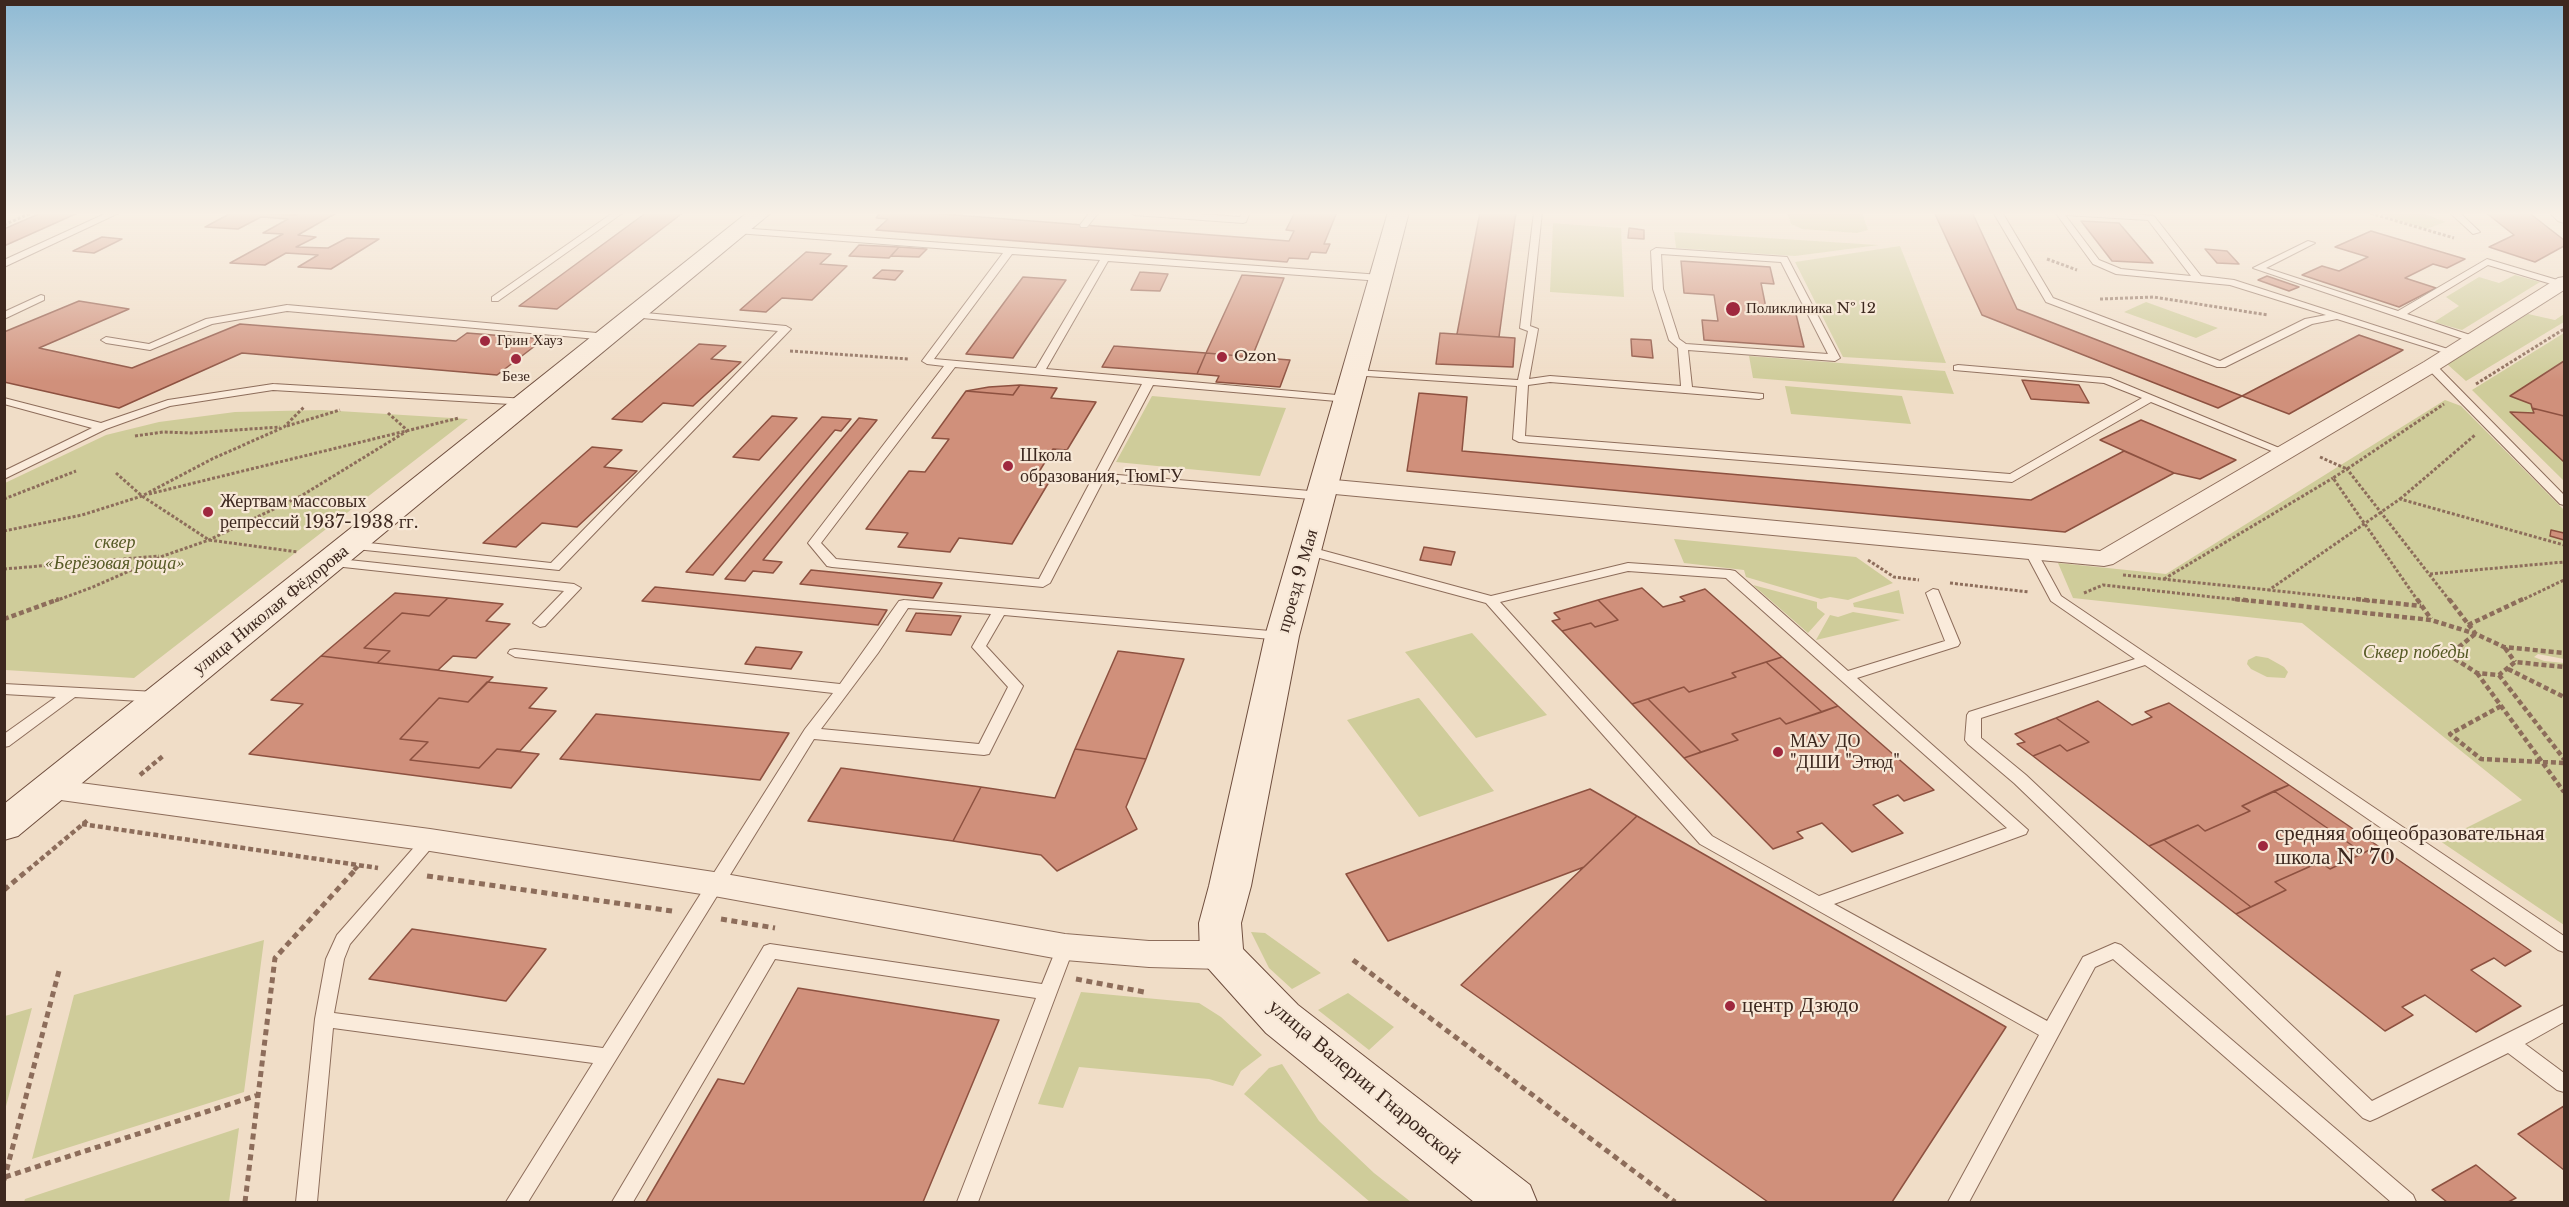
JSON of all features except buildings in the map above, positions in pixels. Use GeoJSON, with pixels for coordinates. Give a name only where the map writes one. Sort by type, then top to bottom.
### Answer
{"type":"FeatureCollection","features":[{"type":"Feature","properties":{"kind":"street","name":"улица Николая Фёдорова"},"geometry":{"type":"LineString","coordinates":[[8,821],[50,790],[164,697],[329,554],[527,402],[693,268]]}},
{"type":"Feature","properties":{"kind":"street","name":"проезд 9 Мая"},"geometry":{"type":"LineString","coordinates":[[1222,955],[1220,923],[1230,886],[1282,636],[1384,268]]}},
{"type":"Feature","properties":{"kind":"street"},"geometry":{"type":"LineString","coordinates":[[1323,491],[2104,559],[2431,366],[2563,283]]}},
{"type":"Feature","properties":{"kind":"street"},"geometry":{"type":"LineString","coordinates":[[50,790],[430,840],[714,884],[1056,971],[1149,954],[1222,955]]}},
{"type":"Feature","properties":{"kind":"street","name":"улица Валерии Гнаровской"},"geometry":{"type":"LineString","coordinates":[[1222,955],[1282,1019],[1512,1203]]}},
{"type":"Feature","properties":{"kind":"lane"},"geometry":{"type":"LineString","coordinates":[[495,299],[539,268]]}},
{"type":"Feature","properties":{"kind":"lane"},"geometry":{"type":"LineString","coordinates":[[927,361],[996,268]]}},
{"type":"Feature","properties":{"kind":"lane"},"geometry":{"type":"LineString","coordinates":[[1039,372],[1099,268]]}},
{"type":"Feature","properties":{"kind":"lane"},"geometry":{"type":"LineString","coordinates":[[1254,268],[1381,278]]}},
{"type":"Feature","properties":{"kind":"lane"},"geometry":{"type":"LineString","coordinates":[[1532,268],[1525,328],[1533,329],[1524,383],[1519,439],[2012,478],[2151,398]]}},
{"type":"Feature","properties":{"kind":"lane"},"geometry":{"type":"LineString","coordinates":[[1657,268],[1658,289],[1674,340],[1683,347],[1835,358],[1789,268]]}},
{"type":"Feature","properties":{"kind":"lane"},"geometry":{"type":"LineString","coordinates":[[2030,268],[2049,300],[2221,365],[2309,321],[2339,317]]}},
{"type":"Feature","properties":{"kind":"lane"},"geometry":{"type":"LineString","coordinates":[[2111,268],[2119,272],[2231,282],[2452,352]]}},
{"type":"Feature","properties":{"kind":"lane"},"geometry":{"type":"LineString","coordinates":[[2190,268],[2198,279]]}},
{"type":"Feature","properties":{"kind":"lane"},"geometry":{"type":"LineString","coordinates":[[2259,268],[2472,339]]}},
{"type":"Feature","properties":{"kind":"lane"},"geometry":{"type":"LineString","coordinates":[[2398,315],[2476,268]]}},
{"type":"Feature","properties":{"kind":"lane"},"geometry":{"type":"LineString","coordinates":[[2510,268],[2563,283]]}},
{"type":"Feature","properties":{"kind":"lane"},"geometry":{"type":"LineString","coordinates":[[4,316],[40,298]]}},
{"type":"Feature","properties":{"kind":"lane"},"geometry":{"type":"LineString","coordinates":[[106,340],[150,347],[210,321],[287,308],[608,337]]}},
{"type":"Feature","properties":{"kind":"lane"},"geometry":{"type":"LineString","coordinates":[[329,554],[554,567],[786,329],[635,315]]}},
{"type":"Feature","properties":{"kind":"lane"},"geometry":{"type":"LineString","coordinates":[[1683,347],[1687,390]]}},
{"type":"Feature","properties":{"kind":"lane"},"geometry":{"type":"LineString","coordinates":[[927,361],[1149,381],[1352,386],[1524,383],[1550,379],[1759,396]]}},
{"type":"Feature","properties":{"kind":"lane"},"geometry":{"type":"LineString","coordinates":[[952,363],[813,543],[832,562],[1043,583],[1149,381]]}},
{"type":"Feature","properties":{"kind":"lane"},"geometry":{"type":"LineString","coordinates":[[2431,366],[2487,425],[2565,501]]}},
{"type":"Feature","properties":{"kind":"lane"},"geometry":{"type":"LineString","coordinates":[[1958,368],[2106,380],[2283,452]]}},
{"type":"Feature","properties":{"kind":"lane"},"geometry":{"type":"LineString","coordinates":[[4,476],[102,427],[168,403],[273,387],[527,402]]}},
{"type":"Feature","properties":{"kind":"lane"},"geometry":{"type":"LineString","coordinates":[[4,401],[102,427]]}},
{"type":"Feature","properties":{"kind":"lane"},"geometry":{"type":"LineString","coordinates":[[1099,477],[1323,491]]}},
{"type":"Feature","properties":{"kind":"lane"},"geometry":{"type":"LineString","coordinates":[[1306,550],[1491,600],[1628,567],[1730,574],[2020,830],[1818,903]]}},
{"type":"Feature","properties":{"kind":"lane"},"geometry":{"type":"LineString","coordinates":[[2031,552],[2056,598],[2565,945]]}},
{"type":"Feature","properties":{"kind":"lane"},"geometry":{"type":"LineString","coordinates":[[329,554],[574,588],[540,623]]}},
{"type":"Feature","properties":{"kind":"lane"},"geometry":{"type":"LineString","coordinates":[[1847,676],[1953,644],[1934,585]]}},
{"type":"Feature","properties":{"kind":"lane"},"geometry":{"type":"LineString","coordinates":[[1491,600],[1706,840],[2051,1032]]}},
{"type":"Feature","properties":{"kind":"lane"},"geometry":{"type":"LineString","coordinates":[[517,1203],[810,733],[873,650],[904,604],[1282,636]]}},
{"type":"Feature","properties":{"kind":"lane"},"geometry":{"type":"LineString","coordinates":[[810,733],[984,750],[1016,686],[979,647],[1000,611]]}},
{"type":"Feature","properties":{"kind":"lane"},"geometry":{"type":"LineString","coordinates":[[515,652],[842,689]]}},
{"type":"Feature","properties":{"kind":"lane"},"geometry":{"type":"LineString","coordinates":[[2146,660],[1974,715],[1973,740],[2020,779],[2370,1112],[2565,1013]]}},
{"type":"Feature","properties":{"kind":"lane"},"geometry":{"type":"LineString","coordinates":[[4,689],[164,697]]}},
{"type":"Feature","properties":{"kind":"lane"},"geometry":{"type":"LineString","coordinates":[[4,742],[71,693]]}},
{"type":"Feature","properties":{"kind":"lane"},"geometry":{"type":"LineString","coordinates":[[306,1203],[324,1019],[335,958],[343,940],[430,840]]}},
{"type":"Feature","properties":{"kind":"lane"},"geometry":{"type":"LineString","coordinates":[[1958,1203],[2089,962],[2115,950],[2406,1203]]}},
{"type":"Feature","properties":{"kind":"lane"},"geometry":{"type":"LineString","coordinates":[[622,1203],[770,951],[1056,971],[968,1203]]}},
{"type":"Feature","properties":{"kind":"lane"},"geometry":{"type":"LineString","coordinates":[[324,1019],[608,1058]]}},
{"type":"Feature","properties":{"kind":"lane"},"geometry":{"type":"LineString","coordinates":[[2509,1043],[2565,1084]]}},
{"type":"Feature","properties":{"kind":"path"},"geometry":{"type":"LineString","coordinates":[[2049,300],[2154,297],[2309,321]]}},
{"type":"Feature","properties":{"kind":"path"},"geometry":{"type":"LineString","coordinates":[[2459,394],[2565,329]]}},
{"type":"Feature","properties":{"kind":"path"},"geometry":{"type":"LineString","coordinates":[[766,349],[927,361]]}},
{"type":"Feature","properties":{"kind":"path"},"geometry":{"type":"LineString","coordinates":[[125,438],[163,432],[192,433],[284,427],[322,390]]}},
{"type":"Feature","properties":{"kind":"path"},"geometry":{"type":"LineString","coordinates":[[380,408],[393,416],[408,431]]}},
{"type":"Feature","properties":{"kind":"path"},"geometry":{"type":"LineString","coordinates":[[142,496],[212,459],[284,427],[342,409]]}},
{"type":"Feature","properties":{"kind":"path"},"geometry":{"type":"LineString","coordinates":[[4,531],[82,515],[142,496],[462,417]]}},
{"type":"Feature","properties":{"kind":"path"},"geometry":{"type":"LineString","coordinates":[[2269,590],[2400,500],[2487,425]]}},
{"type":"Feature","properties":{"kind":"path"},"geometry":{"type":"LineString","coordinates":[[4,619],[93,587],[163,556],[210,540],[302,496],[408,431]]}},
{"type":"Feature","properties":{"kind":"path"},"geometry":{"type":"LineString","coordinates":[[2164,579],[2347,469],[2476,634]]}},
{"type":"Feature","properties":{"kind":"path"},"geometry":{"type":"LineString","coordinates":[[4,499],[76,471]]}},
{"type":"Feature","properties":{"kind":"path"},"geometry":{"type":"LineString","coordinates":[[116,473],[142,496],[210,540],[329,554]]}},
{"type":"Feature","properties":{"kind":"path"},"geometry":{"type":"LineString","coordinates":[[2333,478],[2431,620]]}},
{"type":"Feature","properties":{"kind":"path"},"geometry":{"type":"LineString","coordinates":[[2400,500],[2565,545]]}},
{"type":"Feature","properties":{"kind":"path"},"geometry":{"type":"LineString","coordinates":[[4,569],[163,556]]}},
{"type":"Feature","properties":{"kind":"path"},"geometry":{"type":"LineString","coordinates":[[1866,558],[1894,577],[1934,585],[2076,596],[2103,585],[2431,620],[2476,634],[2504,647],[2565,653]]}},
{"type":"Feature","properties":{"kind":"path"},"geometry":{"type":"LineString","coordinates":[[2429,574],[2565,562]]}},
{"type":"Feature","properties":{"kind":"path"},"geometry":{"type":"LineString","coordinates":[[2118,575],[2421,606]]}},
{"type":"Feature","properties":{"kind":"path"},"geometry":{"type":"LineString","coordinates":[[2468,625],[2565,580]]}},
{"type":"Feature","properties":{"kind":"path"},"geometry":{"type":"LineString","coordinates":[[2476,634],[2449,655],[2477,673],[2565,792]]}},
{"type":"Feature","properties":{"kind":"path"},"geometry":{"type":"LineString","coordinates":[[2504,647],[2515,662],[2565,667]]}},
{"type":"Feature","properties":{"kind":"path"},"geometry":{"type":"LineString","coordinates":[[2477,673],[2499,675],[2515,662]]}},
{"type":"Feature","properties":{"kind":"path"},"geometry":{"type":"LineString","coordinates":[[2508,669],[2565,697]]}},
{"type":"Feature","properties":{"kind":"path"},"geometry":{"type":"LineString","coordinates":[[2499,675],[2565,759]]}},
{"type":"Feature","properties":{"kind":"path"},"geometry":{"type":"LineString","coordinates":[[2501,706],[2450,734],[2481,759],[2565,763]]}},
{"type":"Feature","properties":{"kind":"path"},"geometry":{"type":"LineString","coordinates":[[4,890],[82,825],[777,928]]}},
{"type":"Feature","properties":{"kind":"path"},"geometry":{"type":"LineString","coordinates":[[245,1203],[275,958],[359,865]]}},
{"type":"Feature","properties":{"kind":"path"},"geometry":{"type":"LineString","coordinates":[[1353,960],[1675,1203]]}},
{"type":"Feature","properties":{"kind":"path"},"geometry":{"type":"LineString","coordinates":[[5,1179],[60,967]]}},
{"type":"Feature","properties":{"kind":"path"},"geometry":{"type":"LineString","coordinates":[[1056,971],[1144,992]]}},
{"type":"Feature","properties":{"kind":"path"},"geometry":{"type":"LineString","coordinates":[[5,1179],[258,1095]]}},
{"type":"Feature","properties":{"kind":"green space"},"geometry":{"type":"Polygon","coordinates":[[[1551,268],[1623,268],[1624,297],[1550,292],[1551,268]]]}},
{"type":"Feature","properties":{"kind":"green space"},"geometry":{"type":"Polygon","coordinates":[[[1798,268],[1909,268],[1946,363],[1843,357],[1798,268]]]}},
{"type":"Feature","properties":{"kind":"green space"},"geometry":{"type":"Polygon","coordinates":[[[2515,275],[2540,282],[2462,330],[2434,322],[2459,306],[2446,297],[2479,277],[2499,283],[2515,275]]]}},
{"type":"Feature","properties":{"kind":"green space"},"geometry":{"type":"Polygon","coordinates":[[[2146,302],[2218,328],[2196,338],[2124,312],[2146,302]]]}},
{"type":"Feature","properties":{"kind":"green space"},"geometry":{"type":"Polygon","coordinates":[[[2528,314],[2555,320],[2564,314],[2564,322],[2466,381],[2447,364],[2528,314]]]}},
{"type":"Feature","properties":{"kind":"green space"},"geometry":{"type":"Polygon","coordinates":[[[2564,333],[2564,361],[2511,396],[2531,404],[2534,413],[2511,412],[2564,462],[2564,481],[2472,390],[2564,333]]]}},
{"type":"Feature","properties":{"kind":"green space"},"geometry":{"type":"Polygon","coordinates":[[[1749,356],[1945,371],[1954,394],[1753,378],[1749,356]]]}},
{"type":"Feature","properties":{"kind":"green space"},"geometry":{"type":"Polygon","coordinates":[[[1785,386],[1902,396],[1911,424],[1791,414],[1785,386]]]}},
{"type":"Feature","properties":{"kind":"green space"},"geometry":{"type":"Polygon","coordinates":[[[1152,396],[1286,408],[1260,476],[1116,462],[1152,396]]]}},
{"type":"Feature","properties":{"kind":"green space","name":"Сквер победы"},"geometry":{"type":"Polygon","coordinates":[[[2445,400],[2461,406],[2564,510],[2564,659],[2538,654],[2534,657],[2544,661],[2564,663],[2564,925],[2440,841],[2522,800],[2302,623],[2073,598],[2058,563],[2166,574],[2445,400]]]}},
{"type":"Feature","properties":{"kind":"green space","name":"сквер «Берёзовая роща»"},"geometry":{"type":"Polygon","coordinates":[[[322,410],[468,419],[134,678],[5,670],[5,483],[106,435],[159,422],[235,412],[322,410]]]}},
{"type":"Feature","properties":{"kind":"green space"},"geometry":{"type":"Polygon","coordinates":[[[1674,539],[1856,557],[1893,583],[1848,600],[1830,597],[1821,599],[1746,577],[1744,570],[1684,563],[1674,539]]]}},
{"type":"Feature","properties":{"kind":"green space"},"geometry":{"type":"Polygon","coordinates":[[[1753,585],[1817,602],[1817,608],[1825,614],[1808,633],[1753,585]]]}},
{"type":"Feature","properties":{"kind":"green space"},"geometry":{"type":"Polygon","coordinates":[[[1899,590],[1904,614],[1854,607],[1853,603],[1899,590]]]}},
{"type":"Feature","properties":{"kind":"green space"},"geometry":{"type":"Polygon","coordinates":[[[1853,612],[1901,620],[1816,640],[1830,615],[1838,617],[1853,612]]]}},
{"type":"Feature","properties":{"kind":"green space"},"geometry":{"type":"Polygon","coordinates":[[[1472,633],[1547,715],[1476,738],[1405,652],[1472,633]]]}},
{"type":"Feature","properties":{"kind":"green space"},"geometry":{"type":"Polygon","coordinates":[[[2256,656],[2268,658],[2284,667],[2288,672],[2285,678],[2267,677],[2251,669],[2247,664],[2248,660],[2256,656]]]}},
{"type":"Feature","properties":{"kind":"green space"},"geometry":{"type":"Polygon","coordinates":[[[1419,698],[1494,791],[1419,817],[1347,720],[1419,698]]]}},
{"type":"Feature","properties":{"kind":"green space"},"geometry":{"type":"Polygon","coordinates":[[[1251,932],[1265,933],[1321,973],[1292,989],[1269,968],[1251,932]]]}},
{"type":"Feature","properties":{"kind":"green space"},"geometry":{"type":"Polygon","coordinates":[[[264,940],[244,1092],[32,1159],[74,995],[264,940]]]}},
{"type":"Feature","properties":{"kind":"green space"},"geometry":{"type":"Polygon","coordinates":[[[1081,992],[1199,1003],[1221,1017],[1262,1055],[1241,1071],[1233,1086],[1209,1079],[1079,1067],[1063,1108],[1038,1104],[1081,992]]]}},
{"type":"Feature","properties":{"kind":"green space"},"geometry":{"type":"Polygon","coordinates":[[[1348,993],[1394,1027],[1369,1050],[1318,1010],[1348,993]]]}},
{"type":"Feature","properties":{"kind":"green space"},"geometry":{"type":"Polygon","coordinates":[[[32,1008],[5,1110],[5,1016],[32,1008]]]}},
{"type":"Feature","properties":{"kind":"green space"},"geometry":{"type":"Polygon","coordinates":[[[1282,1064],[1319,1121],[1374,1173],[1411,1202],[1370,1202],[1244,1094],[1269,1068],[1282,1064]]]}},
{"type":"Feature","properties":{"kind":"green space"},"geometry":{"type":"Polygon","coordinates":[[[239,1128],[229,1202],[24,1202],[25,1199],[239,1128]]]}},
{"type":"Feature","properties":{"kind":"place","name":"Поликлиника № 12"},"geometry":{"type":"Point","coordinates":[1733,309]}},
{"type":"Feature","properties":{"kind":"place","name":"Грин Хауз"},"geometry":{"type":"Point","coordinates":[485,341]}},
{"type":"Feature","properties":{"kind":"place","name":"Ozon"},"geometry":{"type":"Point","coordinates":[1222,357]}},
{"type":"Feature","properties":{"kind":"place","name":"Безе"},"geometry":{"type":"Point","coordinates":[516,359]}},
{"type":"Feature","properties":{"kind":"place","name":"Школа образования, ТюмГУ"},"geometry":{"type":"Point","coordinates":[1008,466]}},
{"type":"Feature","properties":{"kind":"place","name":"Жертвам массовых репрессий 1937-1938 гг."},"geometry":{"type":"Point","coordinates":[208,512]}},
{"type":"Feature","properties":{"kind":"place","name":"МАУ ДО \"ДШИ \"Этюд\""},"geometry":{"type":"Point","coordinates":[1778,752]}},
{"type":"Feature","properties":{"kind":"place","name":"средняя общеобразовательная школа № 70"},"geometry":{"type":"Point","coordinates":[2263,846]}},
{"type":"Feature","properties":{"kind":"place","name":"центр Дзюдо"},"geometry":{"type":"Point","coordinates":[1730,1006]}}]}
